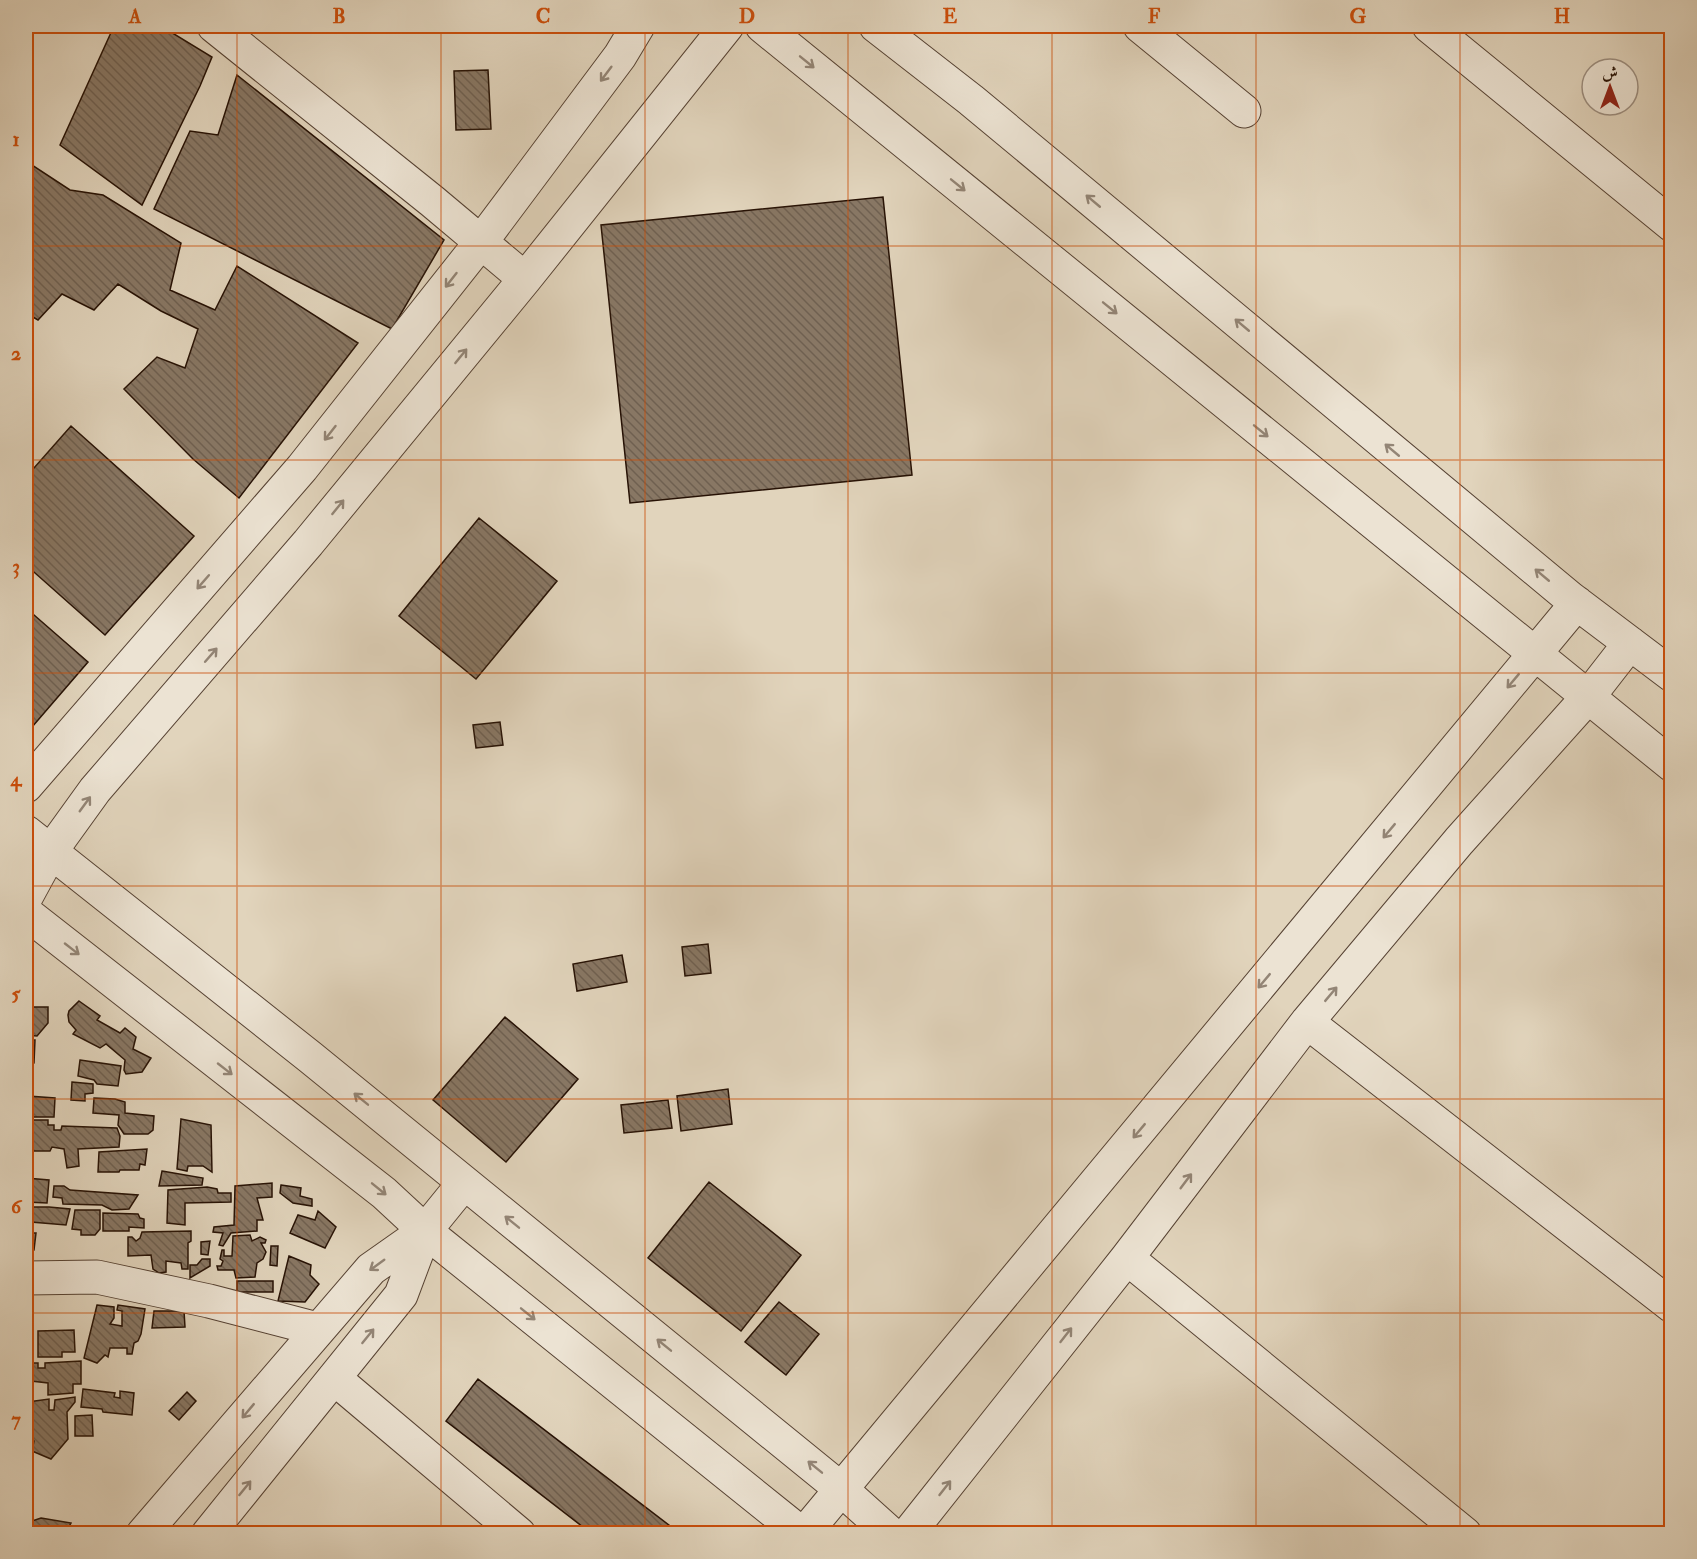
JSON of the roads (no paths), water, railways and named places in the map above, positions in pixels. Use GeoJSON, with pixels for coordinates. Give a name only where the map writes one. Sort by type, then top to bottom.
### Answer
{"type":"FeatureCollection","features":[{"type":"Feature","properties":{"kind":"street"},"geometry":{"type":"LineString","coordinates":[[214,26],[525,279]]}},
{"type":"Feature","properties":{"kind":"street"},"geometry":{"type":"LineString","coordinates":[[26,786],[302,468],[481,242],[620,56],[638,26]]}},
{"type":"Feature","properties":{"kind":"street"},"geometry":{"type":"LineString","coordinates":[[26,897],[51,851],[95,790],[308,543],[525,279],[727,26]]}},
{"type":"Feature","properties":{"kind":"street"},"geometry":{"type":"LineString","coordinates":[[762,26],[1671,765]]}},
{"type":"Feature","properties":{"kind":"street"},"geometry":{"type":"LineString","coordinates":[[876,26],[980,107],[1577,603],[1671,675]]}},
{"type":"Feature","properties":{"kind":"street"},"geometry":{"type":"LineString","coordinates":[[1140,26],[1244,111]]}},
{"type":"Feature","properties":{"kind":"street"},"geometry":{"type":"LineString","coordinates":[[1429,26],[1671,225]]}},
{"type":"Feature","properties":{"kind":"street"},"geometry":{"type":"LineString","coordinates":[[26,913],[384,1193],[425,1231],[803,1533],[1577,603]]}},
{"type":"Feature","properties":{"kind":"street"},"geometry":{"type":"LineString","coordinates":[[908,1533],[1127,1258],[1307,1022],[1459,841],[1588,697],[1630,643]]}},
{"type":"Feature","properties":{"kind":"street"},"geometry":{"type":"LineString","coordinates":[[26,832],[310,1057],[841,1488],[891,1533]]}},
{"type":"Feature","properties":{"kind":"street"},"geometry":{"type":"LineString","coordinates":[[1307,1022],[1671,1306]]}},
{"type":"Feature","properties":{"kind":"street"},"geometry":{"type":"LineString","coordinates":[[143,1533],[371,1269],[425,1231],[464,1183]]}},
{"type":"Feature","properties":{"kind":"street"},"geometry":{"type":"LineString","coordinates":[[208,1533],[401,1296],[425,1231]]}},
{"type":"Feature","properties":{"kind":"street"},"geometry":{"type":"LineString","coordinates":[[1127,1258],[1465,1533]]}},
{"type":"Feature","properties":{"kind":"street"},"geometry":{"type":"LineString","coordinates":[[26,1278],[98,1277],[209,1301],[317,1329]]}},
{"type":"Feature","properties":{"kind":"street"},"geometry":{"type":"LineString","coordinates":[[334,1378],[519,1533]]}}]}
